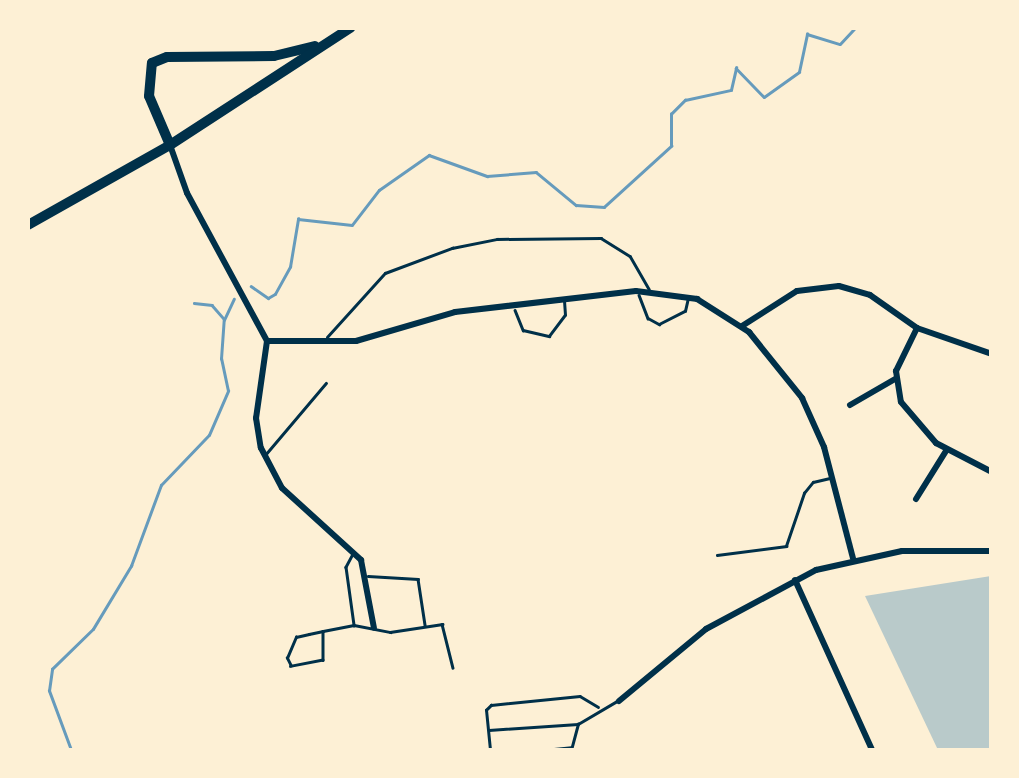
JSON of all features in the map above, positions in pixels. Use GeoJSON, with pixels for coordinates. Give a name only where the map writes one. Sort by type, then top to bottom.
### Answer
{"type":"FeatureCollection","features":[{"type":"Feature","properties":{"kind":"highway"},"geometry":{"type":"LineString","coordinates":[[170,145],[149,96],[152,63],[167,57],[274,56],[346,30]]}},
{"type":"Feature","properties":{"kind":"highway"},"geometry":{"type":"LineString","coordinates":[[28,226],[170,145],[346,30]]}},
{"type":"Feature","properties":{"kind":"street"},"geometry":{"type":"LineString","coordinates":[[170,145],[204,228],[251,304],[266,340],[256,418],[264,456],[282,488],[355,550],[368,576],[374,628]]}},
{"type":"Feature","properties":{"kind":"street"},"geometry":{"type":"LineString","coordinates":[[742,326],[788,295],[828,285],[870,295],[918,328],[992,354]]}},
{"type":"Feature","properties":{"kind":"street"},"geometry":{"type":"LineString","coordinates":[[266,340],[324,342],[514,304],[564,298],[638,291],[688,296],[742,326],[802,398],[833,478],[853,558]]}},
{"type":"Feature","properties":{"kind":"street"},"geometry":{"type":"LineString","coordinates":[[850,404],[895,379],[918,328]]}},
{"type":"Feature","properties":{"kind":"street"},"geometry":{"type":"LineString","coordinates":[[895,379],[907,410],[946,451],[992,472]]}},
{"type":"Feature","properties":{"kind":"street"},"geometry":{"type":"LineString","coordinates":[[916,499],[946,451]]}},
{"type":"Feature","properties":{"kind":"street"},"geometry":{"type":"LineString","coordinates":[[618,701],[706,630],[796,580],[853,558],[992,551]]}},
{"type":"Feature","properties":{"kind":"street"},"geometry":{"type":"LineString","coordinates":[[796,580],[871,750]]}},
{"type":"Feature","properties":{"kind":"lane"},"geometry":{"type":"LineString","coordinates":[[324,342],[386,273],[497,239],[601,238],[630,256],[649,291]]}},
{"type":"Feature","properties":{"kind":"lane"},"geometry":{"type":"LineString","coordinates":[[638,291],[641,307],[660,324],[685,311],[688,296]]}},
{"type":"Feature","properties":{"kind":"lane"},"geometry":{"type":"LineString","coordinates":[[514,304],[524,330],[549,336],[565,315],[564,298]]}},
{"type":"Feature","properties":{"kind":"lane"},"geometry":{"type":"LineString","coordinates":[[264,456],[326,383]]}},
{"type":"Feature","properties":{"kind":"lane"},"geometry":{"type":"LineString","coordinates":[[718,555],[786,546],[804,493],[813,482],[833,478]]}},
{"type":"Feature","properties":{"kind":"lane"},"geometry":{"type":"LineString","coordinates":[[354,625],[346,567],[355,550]]}},
{"type":"Feature","properties":{"kind":"lane"},"geometry":{"type":"LineString","coordinates":[[368,576],[418,579],[426,627]]}},
{"type":"Feature","properties":{"kind":"lane"},"geometry":{"type":"LineString","coordinates":[[323,631],[322,660],[291,666],[290,643],[323,631],[354,625],[374,628],[442,624],[453,668]]}},
{"type":"Feature","properties":{"kind":"lane"},"geometry":{"type":"LineString","coordinates":[[490,750],[491,704],[580,696],[598,708]]}},
{"type":"Feature","properties":{"kind":"lane"},"geometry":{"type":"LineString","coordinates":[[488,730],[578,724],[598,708],[618,701]]}},
{"type":"Feature","properties":{"kind":"lane"},"geometry":{"type":"LineString","coordinates":[[544,750],[571,749],[578,724]]}},
{"type":"Feature","properties":{"kind":"shaded area"},"geometry":{"type":"Polygon","coordinates":[[[991,576],[991,750],[938,750],[865,596],[991,576]]]}},
{"type":"Feature","properties":{"kind":"waterway"},"geometry":{"type":"LineString","coordinates":[[251,286],[268,298],[275,294],[290,267],[298,219],[352,225],[379,190],[429,155],[487,176],[536,172],[576,205],[604,207],[671,146],[671,114],[685,100],[731,90],[736,68],[764,97],[799,72],[807,34],[840,44],[855,28]]}},
{"type":"Feature","properties":{"kind":"waterway"},"geometry":{"type":"LineString","coordinates":[[71,750],[49,691],[52,669],[93,629],[131,566],[161,485],[209,435],[228,391],[221,359],[224,320],[234,299]]}},
{"type":"Feature","properties":{"kind":"waterway"},"geometry":{"type":"LineString","coordinates":[[194,303],[212,305],[224,319]]}}]}
